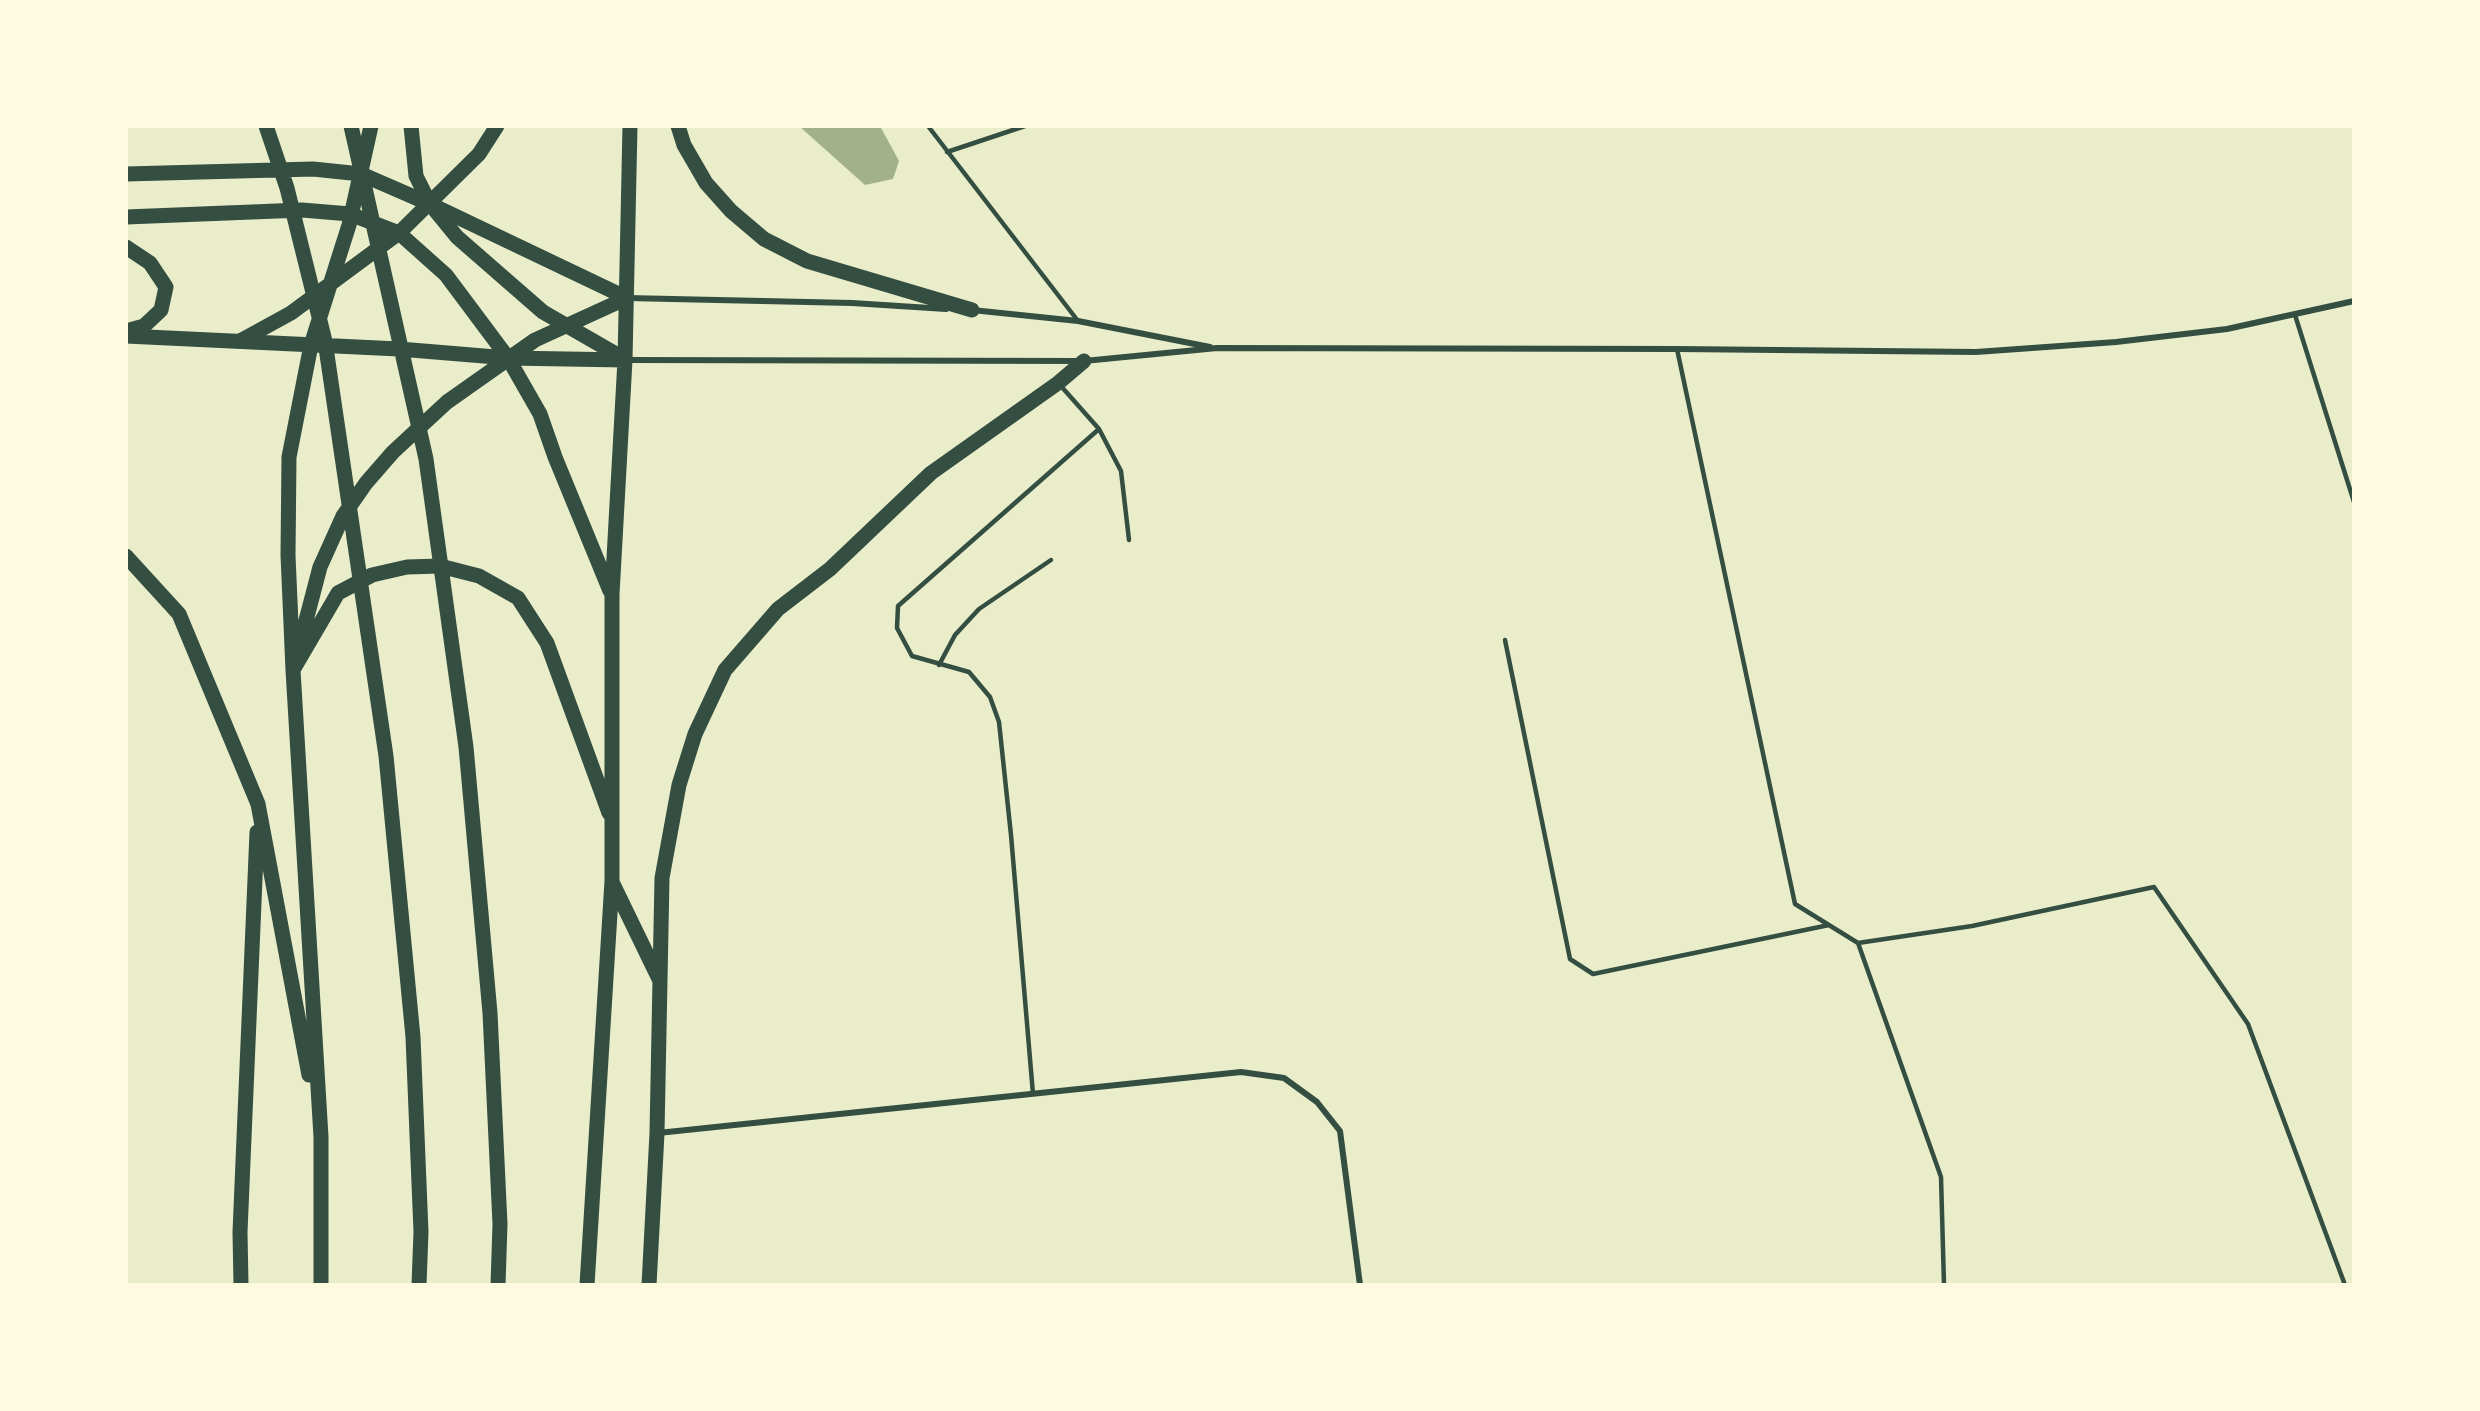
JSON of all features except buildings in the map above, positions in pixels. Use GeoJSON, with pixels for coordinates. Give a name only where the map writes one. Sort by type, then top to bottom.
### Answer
{"type":"FeatureCollection","features":[{"type":"Feature","properties":{"kind":"main road"},"geometry":{"type":"LineString","coordinates":[[266,126],[287,188],[325,341],[386,756],[413,1037],[421,1232],[419,1285]]}},
{"type":"Feature","properties":{"kind":"main road"},"geometry":{"type":"LineString","coordinates":[[351,126],[426,459],[464,736],[490,1013],[500,1224],[498,1285]]}},
{"type":"Feature","properties":{"kind":"main road"},"geometry":{"type":"LineString","coordinates":[[321,1285],[321,1137],[293,670],[288,555],[289,457],[311,345],[361,174],[371,126]]}},
{"type":"Feature","properties":{"kind":"main road"},"geometry":{"type":"LineString","coordinates":[[411,126],[416,176],[430,204],[457,237],[543,312],[625,360]]}},
{"type":"Feature","properties":{"kind":"main road"},"geometry":{"type":"LineString","coordinates":[[238,342],[291,313],[399,233],[479,154],[497,126]]}},
{"type":"Feature","properties":{"kind":"main road"},"geometry":{"type":"LineString","coordinates":[[587,1285],[612,881],[610,711],[612,594],[625,360],[630,126]]}},
{"type":"Feature","properties":{"kind":"main road"},"geometry":{"type":"LineString","coordinates":[[678,126],[684,145],[706,183],[731,212],[764,239],[807,261],[972,310]]}},
{"type":"Feature","properties":{"kind":"main road"},"geometry":{"type":"LineString","coordinates":[[126,174],[313,170],[361,174],[430,204],[627,298]]}},
{"type":"Feature","properties":{"kind":"main road"},"geometry":{"type":"LineString","coordinates":[[126,217],[302,210],[350,214],[399,233],[446,274],[508,358],[540,414],[555,457],[612,594]]}},
{"type":"Feature","properties":{"kind":"main road"},"geometry":{"type":"LineString","coordinates":[[126,247],[150,263],[166,287],[161,310],[144,326],[126,331]]}},
{"type":"Feature","properties":{"kind":"main road"},"geometry":{"type":"LineString","coordinates":[[293,670],[320,567],[343,516],[366,483],[431,415],[508,358],[535,340],[627,298]]}},
{"type":"Feature","properties":{"kind":"main road"},"geometry":{"type":"LineString","coordinates":[[126,336],[508,358],[625,360]]}},
{"type":"Feature","properties":{"kind":"main road"},"geometry":{"type":"LineString","coordinates":[[650,1285],[657,1133],[662,878],[679,784],[695,734],[725,670],[778,609],[830,569],[932,474],[1058,383],[1084,361]]}},
{"type":"Feature","properties":{"kind":"main road"},"geometry":{"type":"LineString","coordinates":[[126,556],[179,614],[258,804],[321,1137]]}},
{"type":"Feature","properties":{"kind":"main road"},"geometry":{"type":"LineString","coordinates":[[293,670],[338,592],[363,579],[407,567],[440,566],[479,576],[518,598],[547,643],[613,826]]}},
{"type":"Feature","properties":{"kind":"main road"},"geometry":{"type":"LineString","coordinates":[[241,1285],[240,1232],[258,804]]}},
{"type":"Feature","properties":{"kind":"main road"},"geometry":{"type":"LineString","coordinates":[[612,881],[661,983]]}},
{"type":"Feature","properties":{"kind":"main road"},"geometry":{"type":"LineString","coordinates":[[642,1285],[652,1240]]}},
{"type":"Feature","properties":{"kind":"street"},"geometry":{"type":"LineString","coordinates":[[627,298],[852,303],[972,310],[1078,321],[1217,348]]}},
{"type":"Feature","properties":{"kind":"street"},"geometry":{"type":"LineString","coordinates":[[625,360],[1084,361],[1217,348],[1977,352],[2116,342],[2227,329],[2354,301]]}},
{"type":"Feature","properties":{"kind":"street"},"geometry":{"type":"LineString","coordinates":[[657,1133],[1241,1072],[1284,1078],[1317,1102],[1340,1131],[1360,1285]]}},
{"type":"Feature","properties":{"kind":"lane"},"geometry":{"type":"LineString","coordinates":[[928,126],[1078,321]]}},
{"type":"Feature","properties":{"kind":"lane"},"geometry":{"type":"LineString","coordinates":[[947,152],[1025,126]]}},
{"type":"Feature","properties":{"kind":"lane"},"geometry":{"type":"LineString","coordinates":[[2295,315],[2354,502]]}},
{"type":"Feature","properties":{"kind":"lane"},"geometry":{"type":"LineString","coordinates":[[1677,349],[1795,904],[1858,943],[1941,1178],[1944,1285]]}},
{"type":"Feature","properties":{"kind":"lane"},"geometry":{"type":"LineString","coordinates":[[1058,383],[1099,429],[1121,471],[1129,540]]}},
{"type":"Feature","properties":{"kind":"lane"},"geometry":{"type":"LineString","coordinates":[[1033,1094],[999,722],[990,697],[969,672],[912,656],[897,628],[898,606],[1099,429]]}},
{"type":"Feature","properties":{"kind":"lane"},"geometry":{"type":"LineString","coordinates":[[939,665],[955,635],[979,609],[1051,560]]}},
{"type":"Feature","properties":{"kind":"lane"},"geometry":{"type":"LineString","coordinates":[[1504,640],[1570,959],[1593,974],[1829,925]]}},
{"type":"Feature","properties":{"kind":"lane"},"geometry":{"type":"LineString","coordinates":[[1858,943],[1972,926],[2154,887],[2248,1024],[2345,1285]]}},
{"type":"Feature","properties":{"kind":"shaded area"},"geometry":{"type":"Polygon","coordinates":[[[799,126],[880,126],[899,161],[893,179],[865,185],[799,126]]]}}]}
